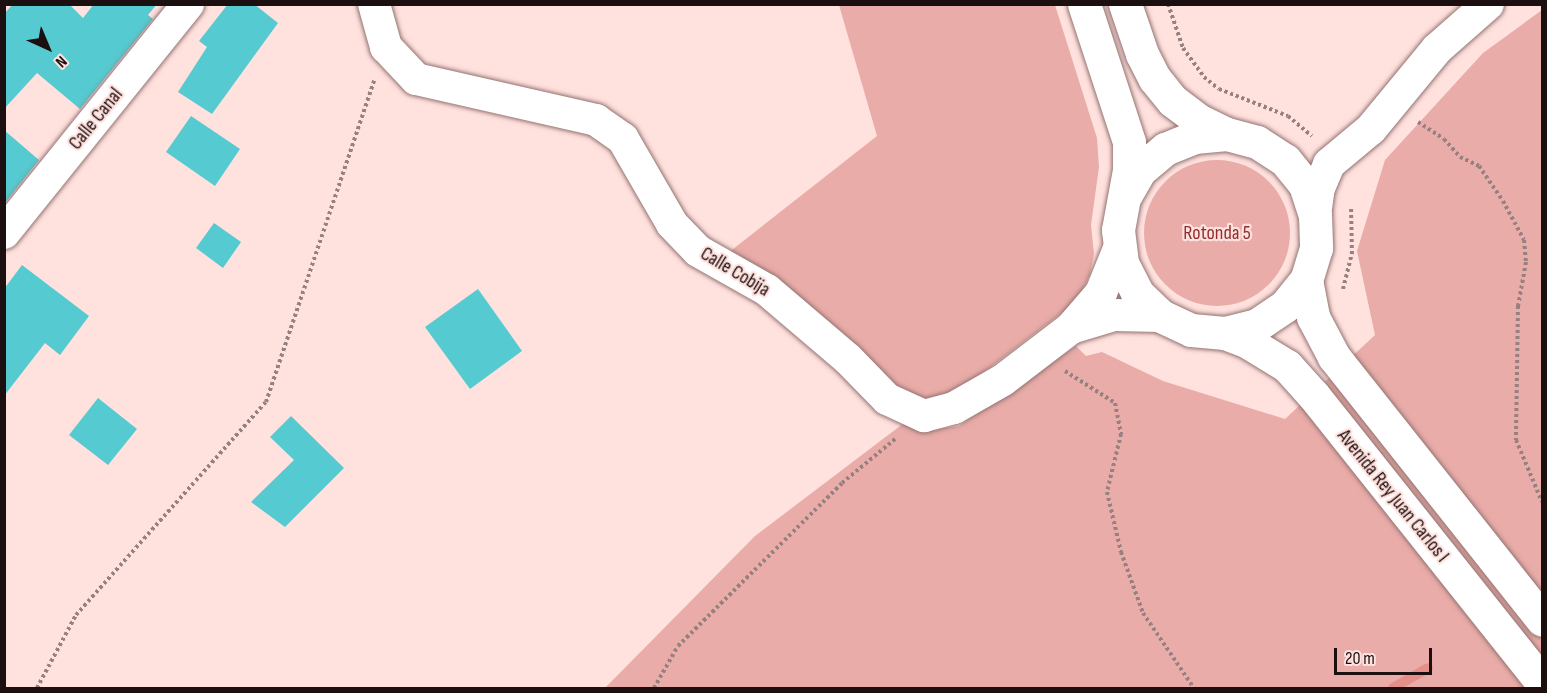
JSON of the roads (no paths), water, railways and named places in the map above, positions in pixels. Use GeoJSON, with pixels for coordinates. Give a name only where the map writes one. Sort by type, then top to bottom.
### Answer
{"type":"FeatureCollection","features":[{"type":"Feature","properties":{"kind":"main road","name":"Avenida Rey Juan Carlos I"},"geometry":{"type":"LineString","coordinates":[[1084,4],[1129,142],[1129,170],[1118,230],[1122,263],[1137,293],[1161,316],[1191,330],[1225,333],[1266,351],[1287,366],[1304,384],[1542,683]]}},
{"type":"Feature","properties":{"kind":"main road","name":"Avenida Rey Juan Carlos I"},"geometry":{"type":"LineString","coordinates":[[1125,4],[1142,54],[1155,80],[1173,101],[1198,120],[1227,134],[1257,142],[1285,160],[1305,185],[1315,215],[1316,248],[1306,280],[1285,306],[1257,325],[1225,333]]}},
{"type":"Feature","properties":{"kind":"main road","name":"Avenida Rey Juan Carlos I"},"geometry":{"type":"LineString","coordinates":[[1124,198],[1140,170],[1165,149],[1194,137],[1227,134]]}},
{"type":"Feature","properties":{"kind":"main road","name":"Avenida Rey Juan Carlos I"},"geometry":{"type":"LineString","coordinates":[[1306,280],[1313,317],[1334,357],[1542,619]]}},
{"type":"Feature","properties":{"kind":"street","name":"Calle Canal"},"geometry":{"type":"LineString","coordinates":[[4,233],[188,4]]}},
{"type":"Feature","properties":{"kind":"street","name":"Calle Cobija"},"geometry":{"type":"LineString","coordinates":[[374,4],[386,47],[416,79],[596,120],[623,138],[672,224],[698,251],[767,290],[848,359],[887,399],[924,416],[954,408],[1003,380],[1059,337]]}},
{"type":"Feature","properties":{"kind":"street"},"geometry":{"type":"LineString","coordinates":[[1315,215],[1319,188],[1329,164],[1371,129],[1437,49],[1488,4]]}},
{"type":"Feature","properties":{"kind":"street"},"geometry":{"type":"LineString","coordinates":[[1285,160],[1306,165],[1329,164]]}},
{"type":"Feature","properties":{"kind":"street"},"geometry":{"type":"LineString","coordinates":[[1059,337],[1101,293],[1120,246]]}},
{"type":"Feature","properties":{"kind":"street"},"geometry":{"type":"LineString","coordinates":[[1059,337],[1114,315],[1161,316]]}},
{"type":"Feature","properties":{"kind":"waterway"},"geometry":{"type":"LineString","coordinates":[[1393,688],[1428,668]]}},
{"type":"Feature","properties":{"kind":"park label","name":"Rotonda 5"},"geometry":{"type":"Point","coordinates":[1217,233]}}]}
